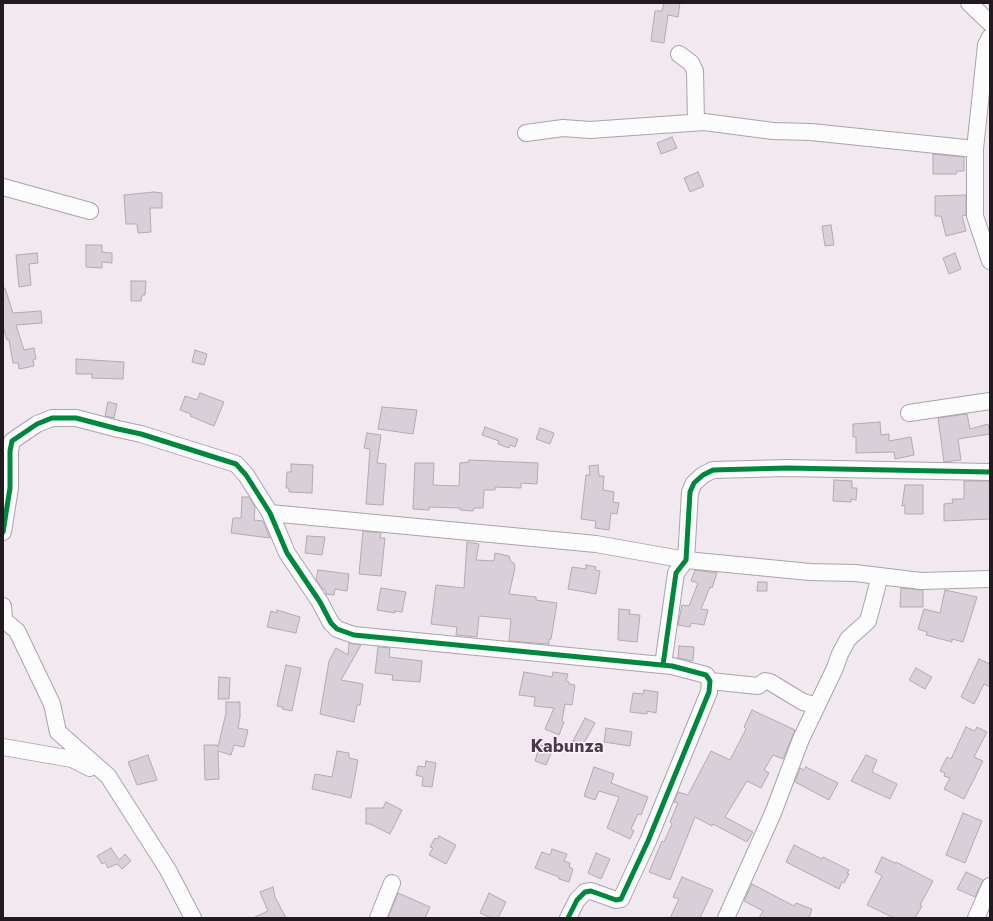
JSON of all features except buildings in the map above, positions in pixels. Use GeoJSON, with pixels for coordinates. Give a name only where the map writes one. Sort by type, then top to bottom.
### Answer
{"type":"FeatureCollection","features":[{"type":"Feature","properties":{"kind":"street"},"geometry":{"type":"LineString","coordinates":[[969,3],[990,23]]}},
{"type":"Feature","properties":{"kind":"street"},"geometry":{"type":"LineString","coordinates":[[990,37],[986,45],[975,149],[975,216],[990,261]]}},
{"type":"Feature","properties":{"kind":"street"},"geometry":{"type":"LineString","coordinates":[[679,54],[690,63],[695,70],[696,122]]}},
{"type":"Feature","properties":{"kind":"street"},"geometry":{"type":"LineString","coordinates":[[526,133],[563,128],[590,130],[704,122],[773,131],[811,132],[975,149]]}},
{"type":"Feature","properties":{"kind":"street"},"geometry":{"type":"LineString","coordinates":[[3,187],[90,211]]}},
{"type":"Feature","properties":{"kind":"street"},"geometry":{"type":"LineString","coordinates":[[909,413],[990,401]]}},
{"type":"Feature","properties":{"kind":"street"},"geometry":{"type":"LineString","coordinates":[[3,532],[10,488],[10,451],[12,441],[37,424],[52,418],[67,417],[142,434],[236,464],[246,475],[270,514],[287,553],[320,602],[331,623],[337,629],[354,635],[672,666],[706,675],[710,681],[710,692],[648,841],[621,899],[616,900],[591,891],[585,892],[577,900],[568,918]]}},
{"type":"Feature","properties":{"kind":"street"},"geometry":{"type":"LineString","coordinates":[[663,665],[676,573],[686,560],[690,492],[694,483],[703,475],[713,470],[787,468],[990,472]]}},
{"type":"Feature","properties":{"kind":"street"},"geometry":{"type":"LineString","coordinates":[[270,514],[596,544],[686,560],[810,572],[855,573],[921,580],[990,580]]}},
{"type":"Feature","properties":{"kind":"street"},"geometry":{"type":"LineString","coordinates":[[726,918],[773,813],[801,739],[835,668],[840,654],[848,639],[868,621],[880,576]]}},
{"type":"Feature","properties":{"kind":"street"},"geometry":{"type":"LineString","coordinates":[[3,616],[17,631],[52,704],[58,732],[108,776],[168,870],[193,918]]}},
{"type":"Feature","properties":{"kind":"street"},"geometry":{"type":"LineString","coordinates":[[710,681],[758,686],[765,681],[770,682],[803,702],[810,704],[814,710]]}},
{"type":"Feature","properties":{"kind":"street"},"geometry":{"type":"LineString","coordinates":[[3,747],[72,759],[108,776]]}},
{"type":"Feature","properties":{"kind":"street"},"geometry":{"type":"LineString","coordinates":[[378,918],[392,884]]}},
{"type":"Feature","properties":{"kind":"street"},"geometry":{"type":"LineString","coordinates":[[976,918],[990,886]]}},
{"type":"Feature","properties":{"kind":"cycle path"},"geometry":{"type":"LineString","coordinates":[[3,532],[10,488],[10,451],[12,441],[37,424],[52,418],[76,418],[141,434],[236,464],[246,475],[270,513],[287,553],[320,602],[331,623],[337,629],[354,635],[672,666],[706,675],[710,681],[709,692],[648,841],[621,899],[616,900],[591,891],[585,892],[577,900],[568,918]]}},
{"type":"Feature","properties":{"kind":"cycle path"},"geometry":{"type":"LineString","coordinates":[[663,665],[676,573],[686,560],[690,492],[694,483],[703,475],[713,470],[787,468],[990,472]]}},
{"type":"Feature","properties":{"kind":"district","name":"Kabunza"},"geometry":{"type":"Point","coordinates":[567,748]}}]}
